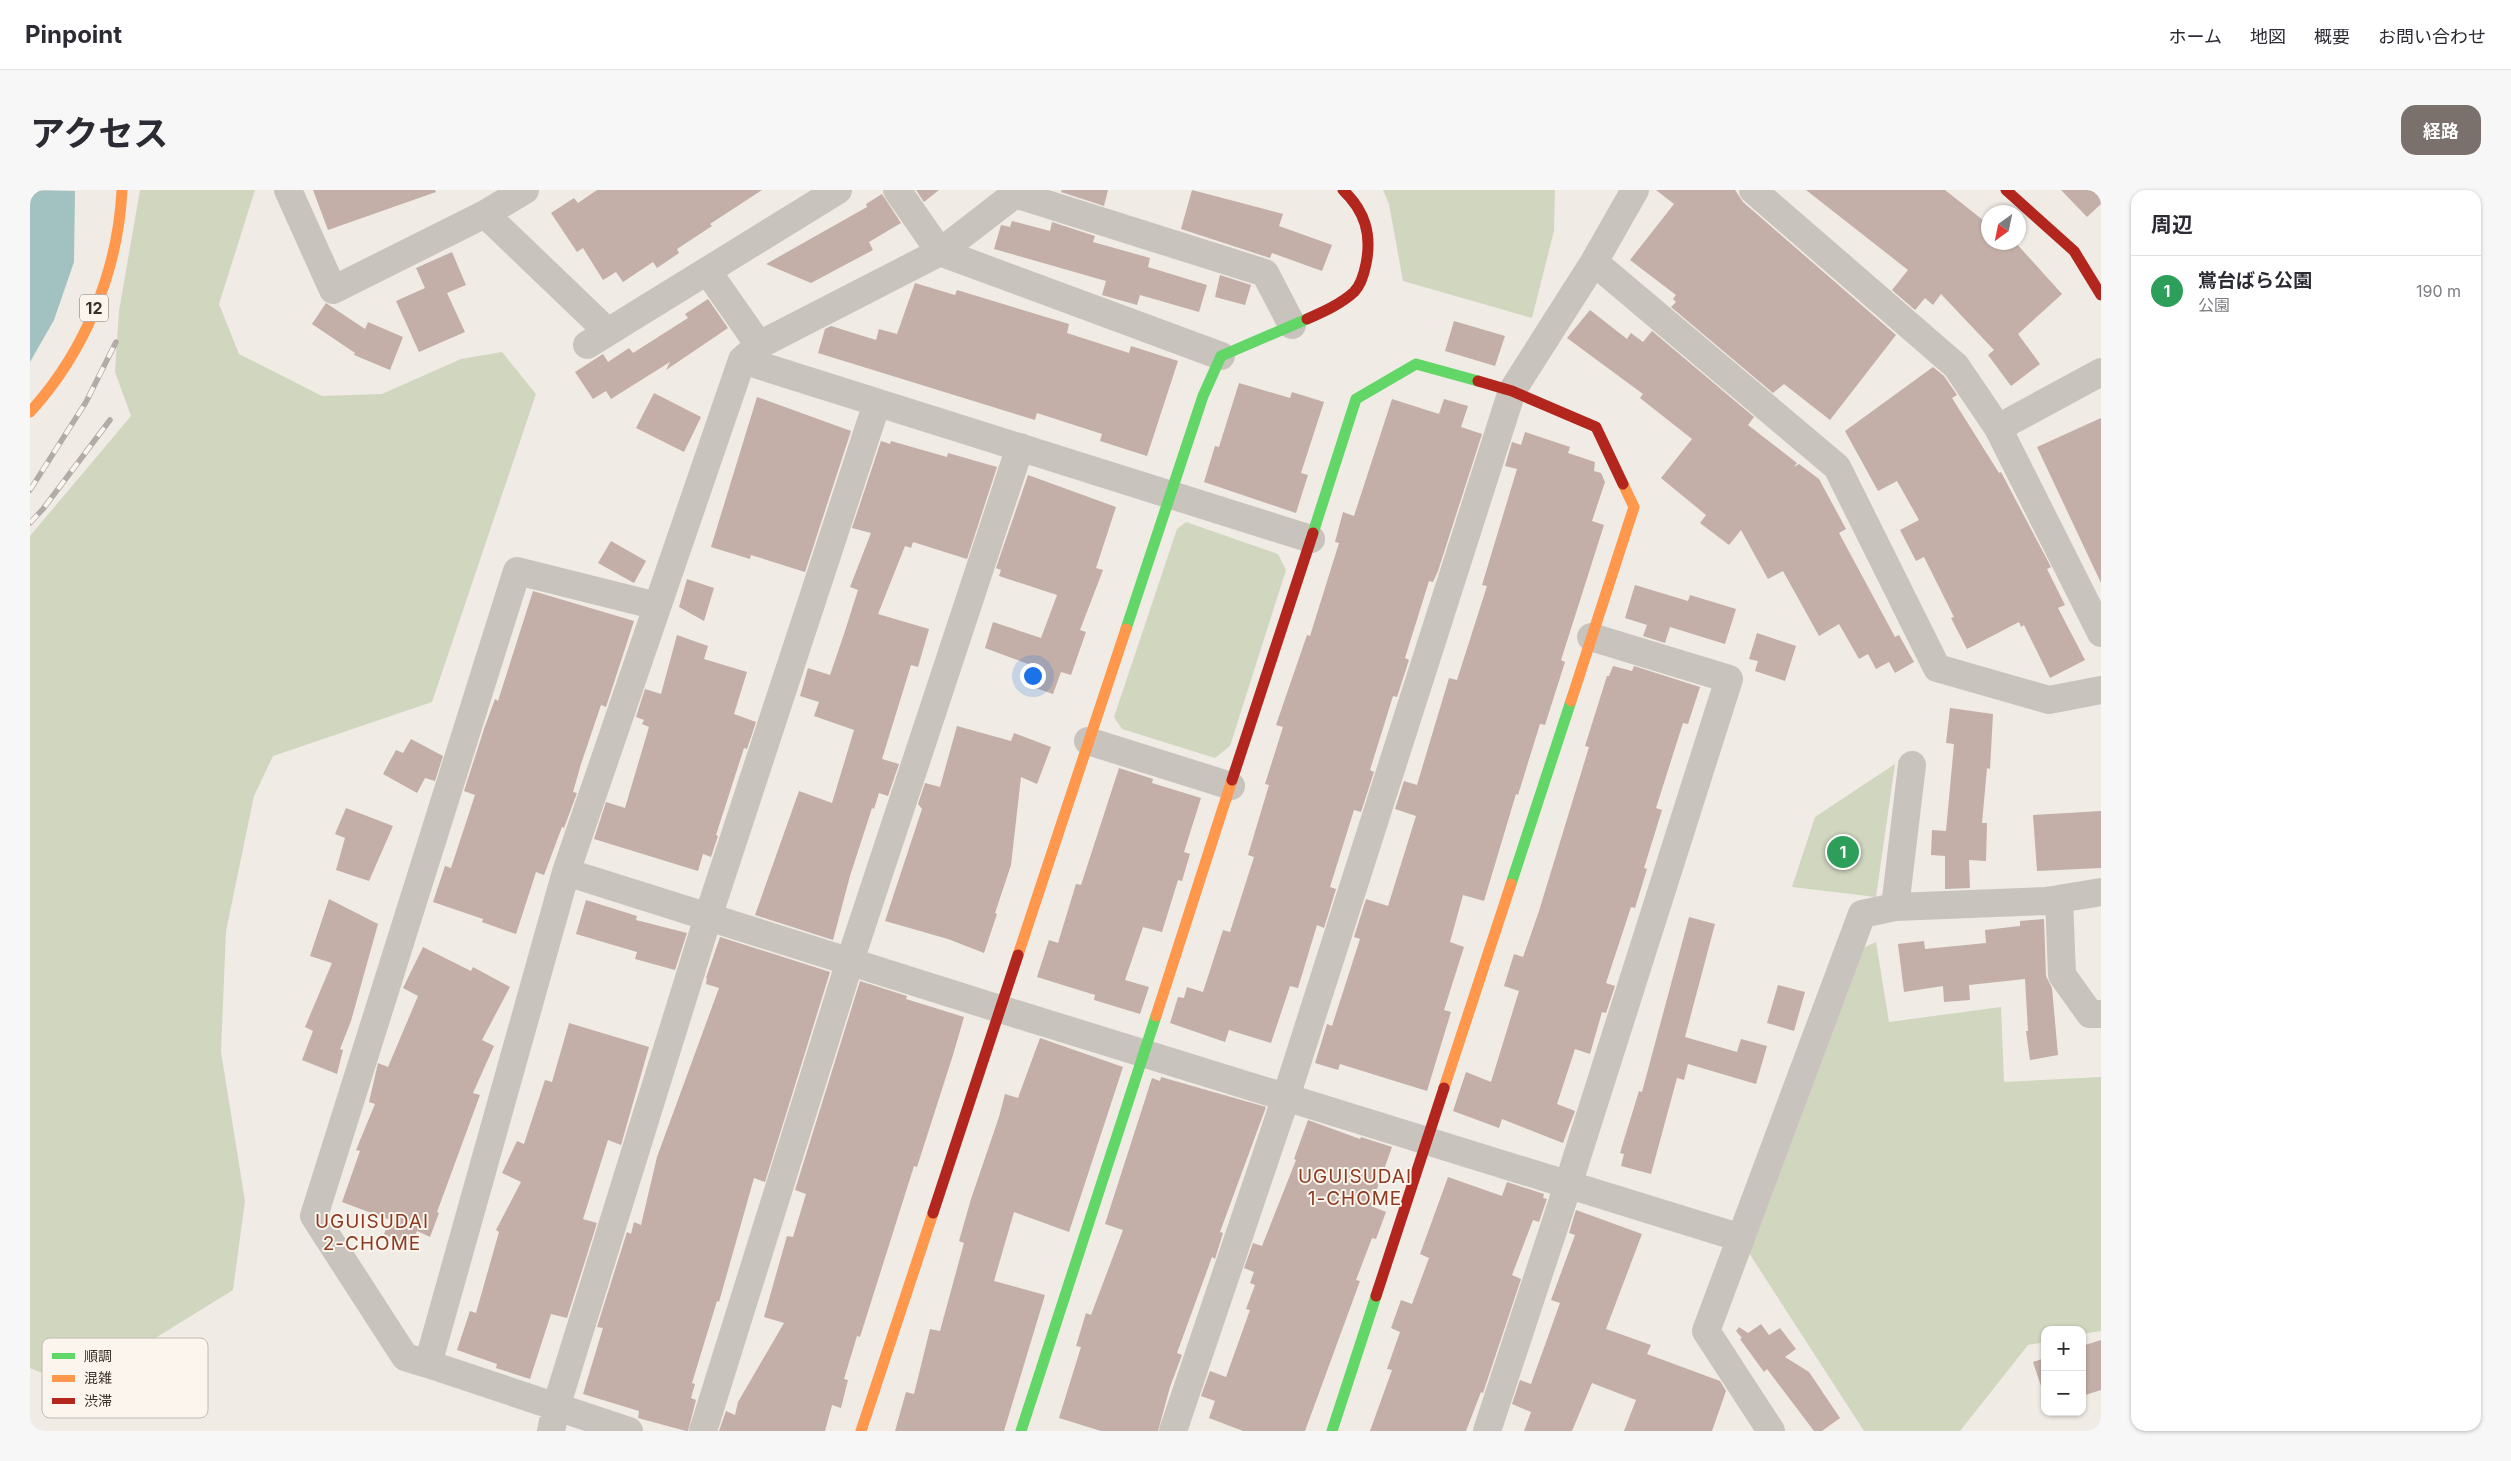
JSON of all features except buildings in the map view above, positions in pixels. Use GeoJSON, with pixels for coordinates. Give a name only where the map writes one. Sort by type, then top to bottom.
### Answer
{"type":"FeatureCollection","features":[{"type":"Feature","properties":{"kind":"street","name":"12"},"geometry":{"type":"LineString","coordinates":[[30,412],[54,384],[83,333],[102,291],[118,238],[122,190]]}},
{"type":"Feature","properties":{"kind":"street"},"geometry":{"type":"LineString","coordinates":[[288,190],[332,290],[485,214],[525,190]]}},
{"type":"Feature","properties":{"kind":"street"},"geometry":{"type":"LineString","coordinates":[[485,214],[598,338],[708,272],[838,190]]}},
{"type":"Feature","properties":{"kind":"street"},"geometry":{"type":"LineString","coordinates":[[897,190],[940,252],[1221,356]]}},
{"type":"Feature","properties":{"kind":"street"},"geometry":{"type":"LineString","coordinates":[[861,1431],[1203,396],[1221,356],[1348,298],[1360,282],[1368,244],[1367,225],[1361,209],[1344,190]]}},
{"type":"Feature","properties":{"kind":"street"},"geometry":{"type":"LineString","coordinates":[[1173,1431],[1286,1097],[1512,391],[1594,262],[1635,190]]}},
{"type":"Feature","properties":{"kind":"street"},"geometry":{"type":"LineString","coordinates":[[1753,190],[1956,366],[1998,428],[2101,633]]}},
{"type":"Feature","properties":{"kind":"street"},"geometry":{"type":"LineString","coordinates":[[2006,190],[2074,251],[2101,295]]}},
{"type":"Feature","properties":{"kind":"street"},"geometry":{"type":"LineString","coordinates":[[428,1364],[566,872],[657,606],[751,353],[940,252],[1015,194],[1265,273],[1292,324]]}},
{"type":"Feature","properties":{"kind":"street"},"geometry":{"type":"LineString","coordinates":[[1594,262],[1837,466],[1937,668],[2049,700],[2101,690]]}},
{"type":"Feature","properties":{"kind":"street"},"geometry":{"type":"LineString","coordinates":[[708,272],[751,353],[877,403],[1311,539]]}},
{"type":"Feature","properties":{"kind":"street"},"geometry":{"type":"LineString","coordinates":[[1021,1431],[1356,399],[1416,364],[1512,391],[1596,427],[1634,507],[1332,1431]]}},
{"type":"Feature","properties":{"kind":"street"},"geometry":{"type":"LineString","coordinates":[[1998,428],[2101,372]]}},
{"type":"Feature","properties":{"kind":"street"},"geometry":{"type":"LineString","coordinates":[[553,1419],[708,917],[877,403]]}},
{"type":"Feature","properties":{"kind":"street"},"geometry":{"type":"LineString","coordinates":[[703,1431],[850,961],[1020,448]]}},
{"type":"Feature","properties":{"kind":"street"},"geometry":{"type":"LineString","coordinates":[[629,1431],[553,1419],[428,1364],[405,1358],[314,1216],[517,571],[657,606]]}},
{"type":"Feature","properties":{"kind":"street"},"geometry":{"type":"LineString","coordinates":[[1487,1431],[1568,1185],[1729,679],[1591,637]]}},
{"type":"Feature","properties":{"kind":"street"},"geometry":{"type":"LineString","coordinates":[[1088,741],[1231,786]]}},
{"type":"Feature","properties":{"kind":"street"},"geometry":{"type":"LineString","coordinates":[[1895,907],[1912,765]]}},
{"type":"Feature","properties":{"kind":"street"},"geometry":{"type":"LineString","coordinates":[[566,872],[1000,1010],[1144,1052],[1742,1238]]}},
{"type":"Feature","properties":{"kind":"street"},"geometry":{"type":"LineString","coordinates":[[1772,1431],[1706,1331],[1862,914],[1895,907],[2059,899],[2101,892]]}},
{"type":"Feature","properties":{"kind":"street"},"geometry":{"type":"LineString","coordinates":[[2059,899],[2062,976],[2090,1014],[2101,1014]]}},
{"type":"Feature","properties":{"kind":"green space"},"geometry":{"type":"Polygon","coordinates":[[[140,190],[255,190],[219,304],[239,354],[322,396],[382,394],[461,359],[502,352],[536,394],[432,702],[273,756],[254,796],[226,931],[221,1052],[245,1201],[233,1290],[155,1338],[42,1338],[42,1373],[30,1368],[30,536],[131,416],[115,372],[119,311],[140,190]]]}},
{"type":"Feature","properties":{"kind":"green space"},"geometry":{"type":"Polygon","coordinates":[[[1383,190],[1555,190],[1554,231],[1532,318],[1403,281],[1389,204],[1383,190]]]}},
{"type":"Feature","properties":{"kind":"green space"},"geometry":{"type":"Polygon","coordinates":[[[1186,522],[1278,554],[1286,570],[1230,746],[1215,758],[1122,729],[1114,717],[1177,529],[1186,522]]]}},
{"type":"Feature","properties":{"kind":"green space"},"geometry":{"type":"Polygon","coordinates":[[[1895,764],[1876,897],[1792,887],[1815,817],[1895,764]]]}},
{"type":"Feature","properties":{"kind":"green space"},"geometry":{"type":"Polygon","coordinates":[[[1876,942],[1889,1022],[2001,1007],[2004,1082],[2101,1077],[2101,1331],[2086,1333],[2086,1326],[2041,1326],[2041,1343],[2028,1345],[1960,1431],[1864,1431],[1749,1253],[1859,950],[1876,942]]]}},
{"type":"Feature","properties":{"kind":"water"},"geometry":{"type":"Polygon","coordinates":[[[30,190],[75,191],[74,262],[54,320],[30,362],[30,190]]]}},
{"type":"Feature","properties":{"kind":"railway"},"geometry":{"type":"LineString","coordinates":[[30,490],[86,402],[116,342]]}},
{"type":"Feature","properties":{"kind":"railway"},"geometry":{"type":"LineString","coordinates":[[30,523],[43,509],[110,420]]}},
{"type":"Feature","properties":{"kind":"traffic: fast"},"geometry":{"type":"LineString","coordinates":[[1126,629],[1203,396],[1221,356],[1307,319]]}},
{"type":"Feature","properties":{"kind":"traffic: fast"},"geometry":{"type":"LineString","coordinates":[[1313,533],[1356,399],[1416,364],[1478,381]]}},
{"type":"Feature","properties":{"kind":"traffic: fast"},"geometry":{"type":"LineString","coordinates":[[1511,884],[1571,701]]}},
{"type":"Feature","properties":{"kind":"traffic: fast"},"geometry":{"type":"LineString","coordinates":[[1021,1431],[1156,1016]]}},
{"type":"Feature","properties":{"kind":"traffic: fast"},"geometry":{"type":"LineString","coordinates":[[1332,1431],[1376,1296]]}},
{"type":"Feature","properties":{"kind":"traffic: slow"},"geometry":{"type":"LineString","coordinates":[[30,412],[50,389],[67,363],[95,309],[106,280],[114,250],[122,190]]}},
{"type":"Feature","properties":{"kind":"traffic: slow"},"geometry":{"type":"LineString","coordinates":[[1571,701],[1634,507],[1623,484]]}},
{"type":"Feature","properties":{"kind":"traffic: slow"},"geometry":{"type":"LineString","coordinates":[[1018,955],[1126,629]]}},
{"type":"Feature","properties":{"kind":"traffic: slow"},"geometry":{"type":"LineString","coordinates":[[1156,1016],[1232,780]]}},
{"type":"Feature","properties":{"kind":"traffic: slow"},"geometry":{"type":"LineString","coordinates":[[1444,1088],[1511,884]]}},
{"type":"Feature","properties":{"kind":"traffic: slow"},"geometry":{"type":"LineString","coordinates":[[861,1431],[933,1213]]}},
{"type":"Feature","properties":{"kind":"traffic: jam"},"geometry":{"type":"LineString","coordinates":[[1307,319],[1332,307],[1354,292],[1359,286],[1364,272],[1368,253],[1365,224],[1357,206],[1343,190]]}},
{"type":"Feature","properties":{"kind":"traffic: jam"},"geometry":{"type":"LineString","coordinates":[[2006,190],[2074,251],[2101,295]]}},
{"type":"Feature","properties":{"kind":"traffic: jam"},"geometry":{"type":"LineString","coordinates":[[1478,381],[1512,391],[1596,427],[1623,484]]}},
{"type":"Feature","properties":{"kind":"traffic: jam"},"geometry":{"type":"LineString","coordinates":[[1232,780],[1313,533]]}},
{"type":"Feature","properties":{"kind":"traffic: jam"},"geometry":{"type":"LineString","coordinates":[[933,1213],[1018,955]]}},
{"type":"Feature","properties":{"kind":"traffic: jam"},"geometry":{"type":"LineString","coordinates":[[1376,1296],[1444,1088]]}},
{"type":"Feature","properties":{"kind":"place","name":"鴬台ばら公園"},"geometry":{"type":"Point","coordinates":[1843,852]}},
{"type":"Feature","properties":{"kind":"district","name":"UGUISUDAI 1-CHOME"},"geometry":{"type":"Point","coordinates":[1355,1187]}},
{"type":"Feature","properties":{"kind":"district","name":"UGUISUDAI 2-CHOME"},"geometry":{"type":"Point","coordinates":[372,1232]}}]}
